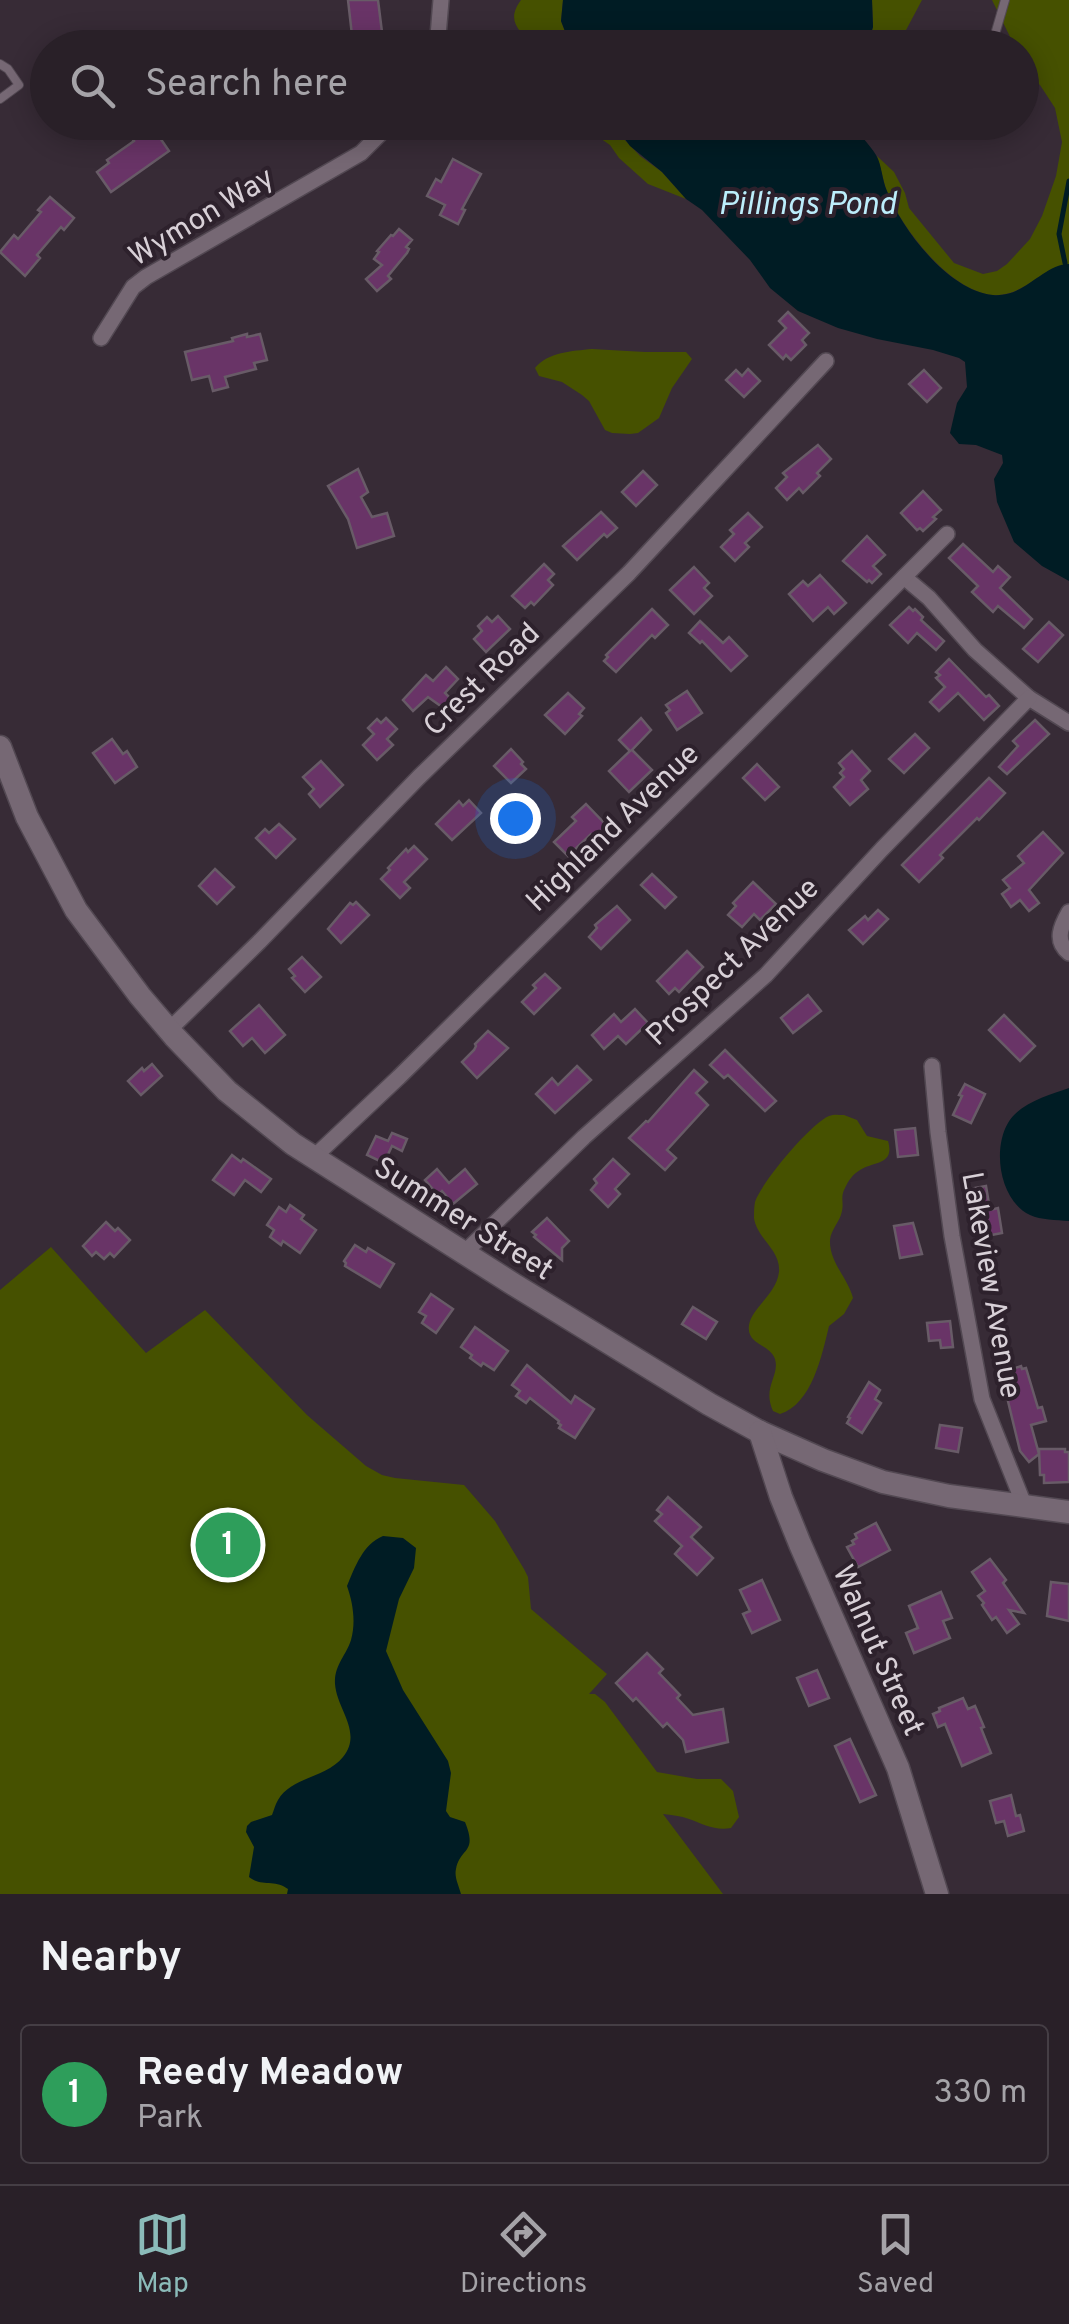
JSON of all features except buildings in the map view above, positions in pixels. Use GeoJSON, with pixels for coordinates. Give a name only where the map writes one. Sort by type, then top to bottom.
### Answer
{"type":"FeatureCollection","features":[{"type":"Feature","properties":{"kind":"main road","name":"Summer Street"},"geometry":{"type":"LineString","coordinates":[[0,746],[8,794],[27,817],[76,910],[144,1001],[248,1109],[312,1158],[686,1391],[760,1432],[884,1482],[948,1496],[1069,1512]]}},
{"type":"Feature","properties":{"kind":"main road","name":"Walnut Street"},"geometry":{"type":"LineString","coordinates":[[760,1432],[781,1498],[898,1768],[937,1894]]}},
{"type":"Feature","properties":{"kind":"street"},"geometry":{"type":"LineString","coordinates":[[439,30],[441,0]]}},
{"type":"Feature","properties":{"kind":"street","name":"Wymon Way"},"geometry":{"type":"LineString","coordinates":[[101,338],[133,287],[146,277],[361,153],[374,140]]}},
{"type":"Feature","properties":{"kind":"street","name":"Crest Road"},"geometry":{"type":"LineString","coordinates":[[169,1030],[419,777],[630,574],[826,361]]}},
{"type":"Feature","properties":{"kind":"street","name":"Highland Avenue"},"geometry":{"type":"LineString","coordinates":[[312,1158],[947,534]]}},
{"type":"Feature","properties":{"kind":"street"},"geometry":{"type":"LineString","coordinates":[[904,577],[929,598],[975,650],[1029,698],[1069,723]]}},
{"type":"Feature","properties":{"kind":"street","name":"Prospect Avenue"},"geometry":{"type":"LineString","coordinates":[[464,1254],[584,1136],[766,974],[1029,698]]}},
{"type":"Feature","properties":{"kind":"street"},"geometry":{"type":"LineString","coordinates":[[1065,919],[1059,938],[1069,953]]}},
{"type":"Feature","properties":{"kind":"street","name":"Lakeview Avenue"},"geometry":{"type":"LineString","coordinates":[[932,1066],[952,1236],[982,1399],[1025,1507]]}},
{"type":"Feature","properties":{"kind":"lane"},"geometry":{"type":"LineString","coordinates":[[996,30],[1005,0]]}},
{"type":"Feature","properties":{"kind":"lane"},"geometry":{"type":"LineString","coordinates":[[0,64],[19,85],[0,99]]}},
{"type":"Feature","properties":{"kind":"green space"},"geometry":{"type":"Polygon","coordinates":[[[521,0],[563,0],[561,21],[564,30],[520,30],[514,20],[521,0]]]}},
{"type":"Feature","properties":{"kind":"green space"},"geometry":{"type":"Polygon","coordinates":[[[872,0],[922,0],[906,30],[872,30],[872,0]]]}},
{"type":"Feature","properties":{"kind":"green space"},"geometry":{"type":"Polygon","coordinates":[[[992,0],[1069,0],[1069,264],[1018,290],[999,295],[965,286],[918,243],[895,209],[877,156],[894,172],[909,208],[954,263],[983,274],[1007,264],[1030,239],[1042,216],[1056,176],[1062,142],[1055,108],[1039,84],[1039,30],[1007,30],[992,0]]]}},
{"type":"Feature","properties":{"kind":"green space"},"geometry":{"type":"Polygon","coordinates":[[[603,140],[625,140],[686,199],[648,184],[603,140]]]}},
{"type":"Feature","properties":{"kind":"green space"},"geometry":{"type":"Polygon","coordinates":[[[592,349],[686,352],[692,359],[672,388],[659,418],[638,433],[612,433],[605,430],[582,395],[562,382],[539,376],[535,368],[553,355],[592,349]]]}},
{"type":"Feature","properties":{"kind":"green space"},"geometry":{"type":"Polygon","coordinates":[[[844,1115],[857,1120],[867,1136],[888,1141],[889,1154],[855,1174],[844,1191],[830,1248],[853,1298],[844,1314],[829,1326],[808,1389],[791,1409],[780,1414],[773,1411],[769,1395],[775,1359],[749,1332],[751,1318],[779,1272],[776,1257],[756,1225],[755,1202],[776,1169],[810,1130],[829,1116],[844,1115]]]}},
{"type":"Feature","properties":{"kind":"green space"},"geometry":{"type":"Polygon","coordinates":[[[51,1247],[146,1353],[205,1310],[307,1415],[366,1466],[395,1478],[464,1485],[495,1521],[524,1569],[531,1609],[607,1674],[589,1694],[605,1702],[657,1772],[721,1779],[733,1791],[739,1817],[731,1828],[714,1828],[663,1814],[723,1894],[0,1894],[0,1290],[51,1247]]]}},
{"type":"Feature","properties":{"kind":"water"},"geometry":{"type":"Polygon","coordinates":[[[563,0],[872,0],[873,27],[564,30],[561,21],[563,0]]]}},
{"type":"Feature","properties":{"kind":"water","name":"Pillings Pond"},"geometry":{"type":"Polygon","coordinates":[[[626,140],[865,140],[878,159],[887,191],[904,223],[929,256],[960,283],[976,291],[1004,295],[1051,269],[1069,264],[1069,581],[1042,566],[1014,542],[997,502],[994,479],[1003,463],[1002,455],[976,445],[959,444],[950,433],[957,403],[967,387],[965,362],[933,350],[838,328],[798,311],[770,288],[750,260],[702,210],[626,140]]]}},
{"type":"Feature","properties":{"kind":"water"},"geometry":{"type":"Polygon","coordinates":[[[1069,1088],[1069,1221],[1039,1218],[1020,1208],[1006,1187],[1000,1160],[1003,1134],[1019,1110],[1069,1088]]]}},
{"type":"Feature","properties":{"kind":"water"},"geometry":{"type":"Polygon","coordinates":[[[383,1536],[403,1538],[416,1548],[414,1568],[399,1599],[386,1651],[403,1690],[448,1761],[451,1773],[446,1811],[450,1817],[465,1822],[470,1840],[456,1869],[461,1894],[287,1894],[288,1889],[283,1886],[249,1877],[254,1847],[247,1826],[272,1815],[284,1792],[336,1764],[348,1748],[350,1730],[335,1684],[336,1671],[353,1633],[347,1586],[365,1550],[383,1536]]]}},
{"type":"Feature","properties":{"kind":"waterway"},"geometry":{"type":"LineString","coordinates":[[1065,263],[1059,234],[1069,181]]}},
{"type":"Feature","properties":{"kind":"place","name":"Reedy Meadow"},"geometry":{"type":"Point","coordinates":[228,1545]}}]}
